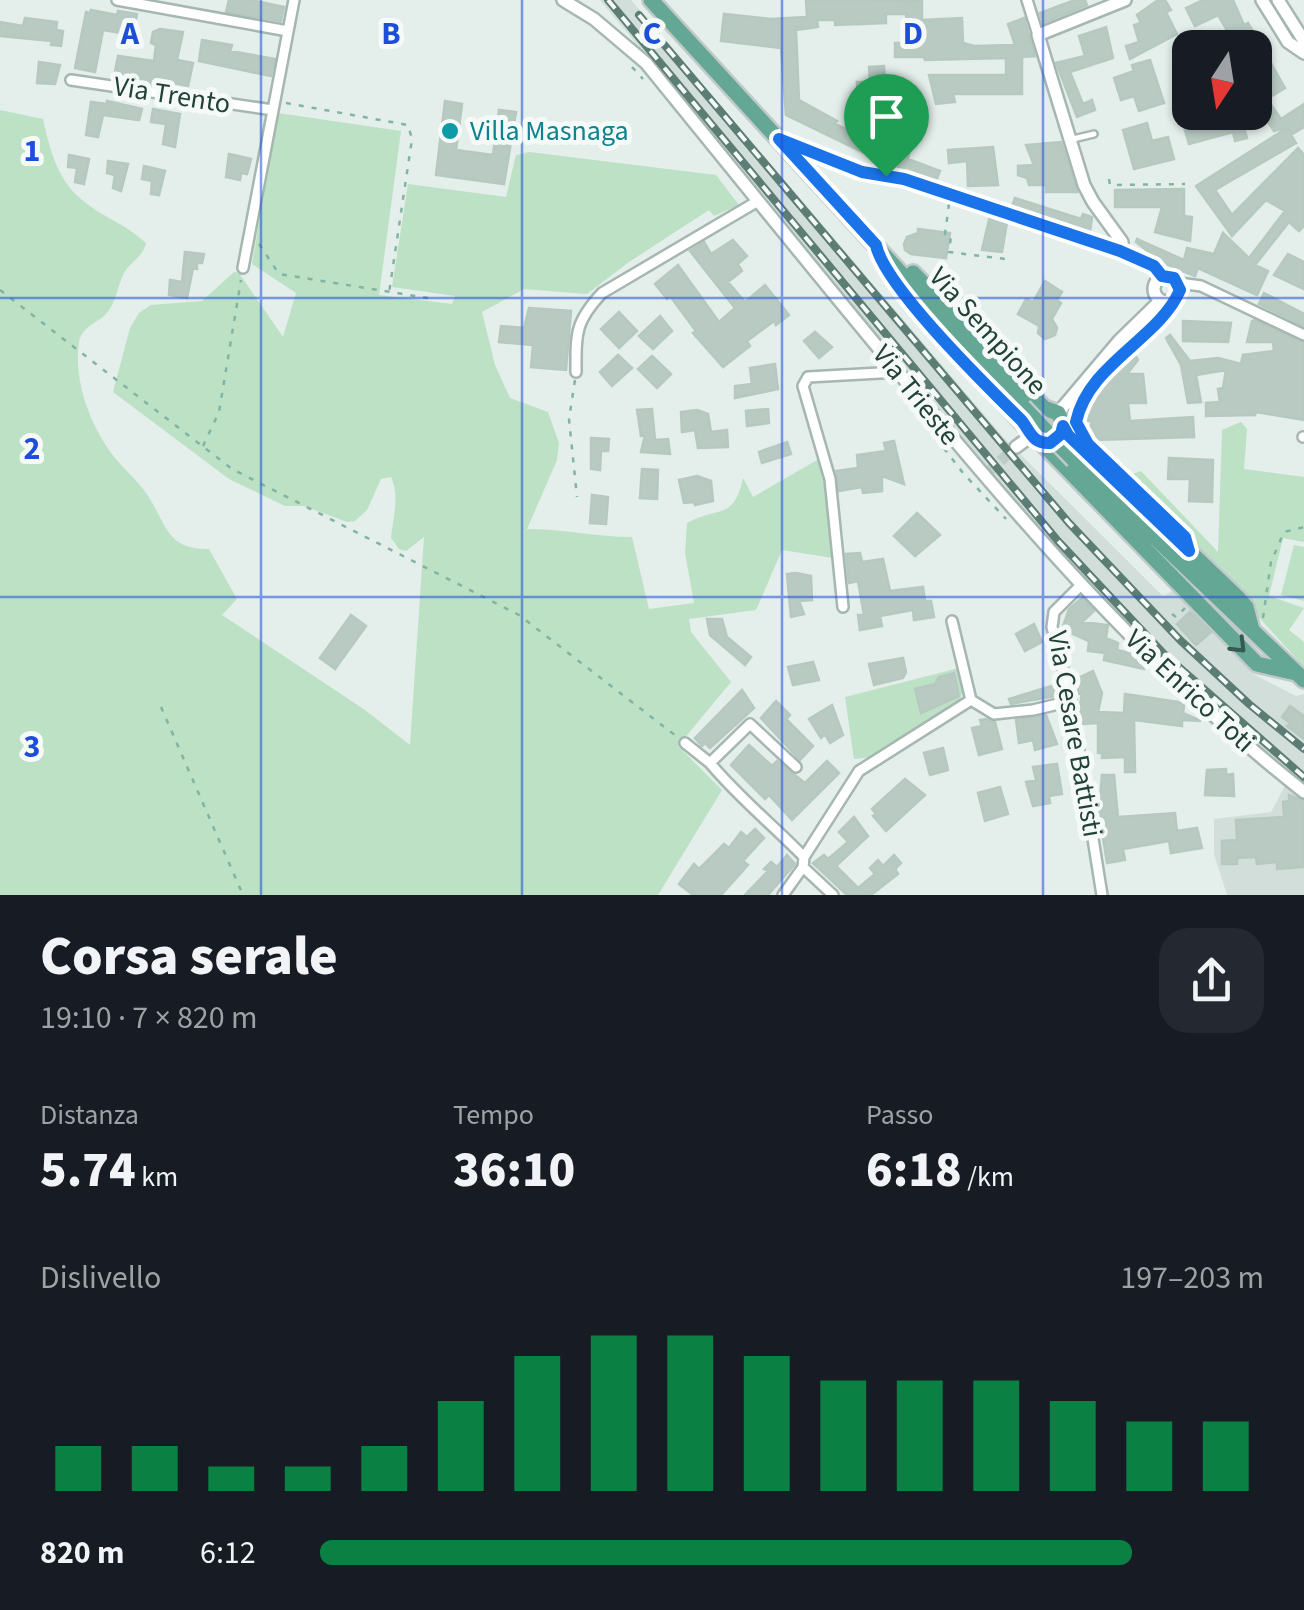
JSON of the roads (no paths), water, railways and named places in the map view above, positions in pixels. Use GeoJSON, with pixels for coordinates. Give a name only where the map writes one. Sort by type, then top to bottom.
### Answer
{"type":"FeatureCollection","features":[{"type":"Feature","properties":{"kind":"main road","name":"Via Sempione"},"geometry":{"type":"LineString","coordinates":[[651,0],[1022,406],[1300,676]]}},
{"type":"Feature","properties":{"kind":"main road"},"geometry":{"type":"LineString","coordinates":[[876,245],[879,260],[916,308],[1193,600],[1256,664],[1300,676]]}},
{"type":"Feature","properties":{"kind":"main road"},"geometry":{"type":"LineString","coordinates":[[896,267],[911,272],[934,292],[1055,416],[1068,435],[1246,607],[1257,635]]}},
{"type":"Feature","properties":{"kind":"main road"},"geometry":{"type":"LineString","coordinates":[[1034,436],[1031,415],[1055,416]]}},
{"type":"Feature","properties":{"kind":"main road"},"geometry":{"type":"LineString","coordinates":[[1034,436],[1057,440],[1055,416]]}},
{"type":"Feature","properties":{"kind":"street"},"geometry":{"type":"LineString","coordinates":[[117,0],[288,31]]}},
{"type":"Feature","properties":{"kind":"street"},"geometry":{"type":"LineString","coordinates":[[243,268],[294,0]]}},
{"type":"Feature","properties":{"kind":"street","name":"Via Trieste"},"geometry":{"type":"LineString","coordinates":[[563,0],[594,18],[646,63],[898,372],[1082,584]]}},
{"type":"Feature","properties":{"kind":"street"},"geometry":{"type":"LineString","coordinates":[[1027,0],[1088,193],[1122,242],[1120,251]]}},
{"type":"Feature","properties":{"kind":"street"},"geometry":{"type":"LineString","coordinates":[[1038,34],[1126,0]]}},
{"type":"Feature","properties":{"kind":"street"},"geometry":{"type":"LineString","coordinates":[[1262,0],[1288,42],[1304,53]]}},
{"type":"Feature","properties":{"kind":"street"},"geometry":{"type":"LineString","coordinates":[[1278,0],[1304,41]]}},
{"type":"Feature","properties":{"kind":"street","name":"Via Trento"},"geometry":{"type":"LineString","coordinates":[[72,80],[274,106]]}},
{"type":"Feature","properties":{"kind":"street"},"geometry":{"type":"LineString","coordinates":[[779,139],[862,172],[904,179],[1120,251],[1154,266],[1162,276],[1174,278],[1180,290],[1055,416]]}},
{"type":"Feature","properties":{"kind":"street"},"geometry":{"type":"LineString","coordinates":[[576,372],[576,329],[582,314],[602,292],[758,201]]}},
{"type":"Feature","properties":{"kind":"street"},"geometry":{"type":"LineString","coordinates":[[1162,276],[1153,288],[1166,301]]}},
{"type":"Feature","properties":{"kind":"street"},"geometry":{"type":"LineString","coordinates":[[1178,283],[1201,286],[1304,335]]}},
{"type":"Feature","properties":{"kind":"street"},"geometry":{"type":"LineString","coordinates":[[843,607],[830,479],[803,386],[808,378],[898,372]]}},
{"type":"Feature","properties":{"kind":"street"},"geometry":{"type":"LineString","coordinates":[[1016,448],[1034,436]]}},
{"type":"Feature","properties":{"kind":"street","name":"Via Cesare Battisti"},"geometry":{"type":"LineString","coordinates":[[1082,584],[1054,612],[1052,627],[1071,701],[1102,895]]}},
{"type":"Feature","properties":{"kind":"street","name":"Via Enrico Toti"},"geometry":{"type":"LineString","coordinates":[[1082,584],[1204,708],[1304,792]]}},
{"type":"Feature","properties":{"kind":"street"},"geometry":{"type":"LineString","coordinates":[[952,621],[970,700],[994,714],[1071,701]]}},
{"type":"Feature","properties":{"kind":"street"},"geometry":{"type":"LineString","coordinates":[[783,895],[859,770],[970,700]]}},
{"type":"Feature","properties":{"kind":"street"},"geometry":{"type":"LineString","coordinates":[[710,763],[750,724],[796,767]]}},
{"type":"Feature","properties":{"kind":"street"},"geometry":{"type":"LineString","coordinates":[[685,743],[710,763],[734,792],[765,816],[833,895]]}},
{"type":"Feature","properties":{"kind":"lane"},"geometry":{"type":"LineString","coordinates":[[1070,139],[1094,134]]}},
{"type":"Feature","properties":{"kind":"lane"},"geometry":{"type":"LineString","coordinates":[[1138,329],[1078,408],[1076,422],[1081,436],[1185,537],[1189,551]]}},
{"type":"Feature","properties":{"kind":"tunnel"},"geometry":{"type":"LineString","coordinates":[[988,472],[1016,447]]}},
{"type":"Feature","properties":{"kind":"railway"},"geometry":{"type":"LineString","coordinates":[[608,0],[1058,541],[1164,654],[1304,777]]}},
{"type":"Feature","properties":{"kind":"railway"},"geometry":{"type":"LineString","coordinates":[[639,15],[1069,523],[1180,640],[1304,749]]}},
{"type":"Feature","properties":{"kind":"place","name":"Villa Masnaga"},"geometry":{"type":"Point","coordinates":[450,131]}}]}
